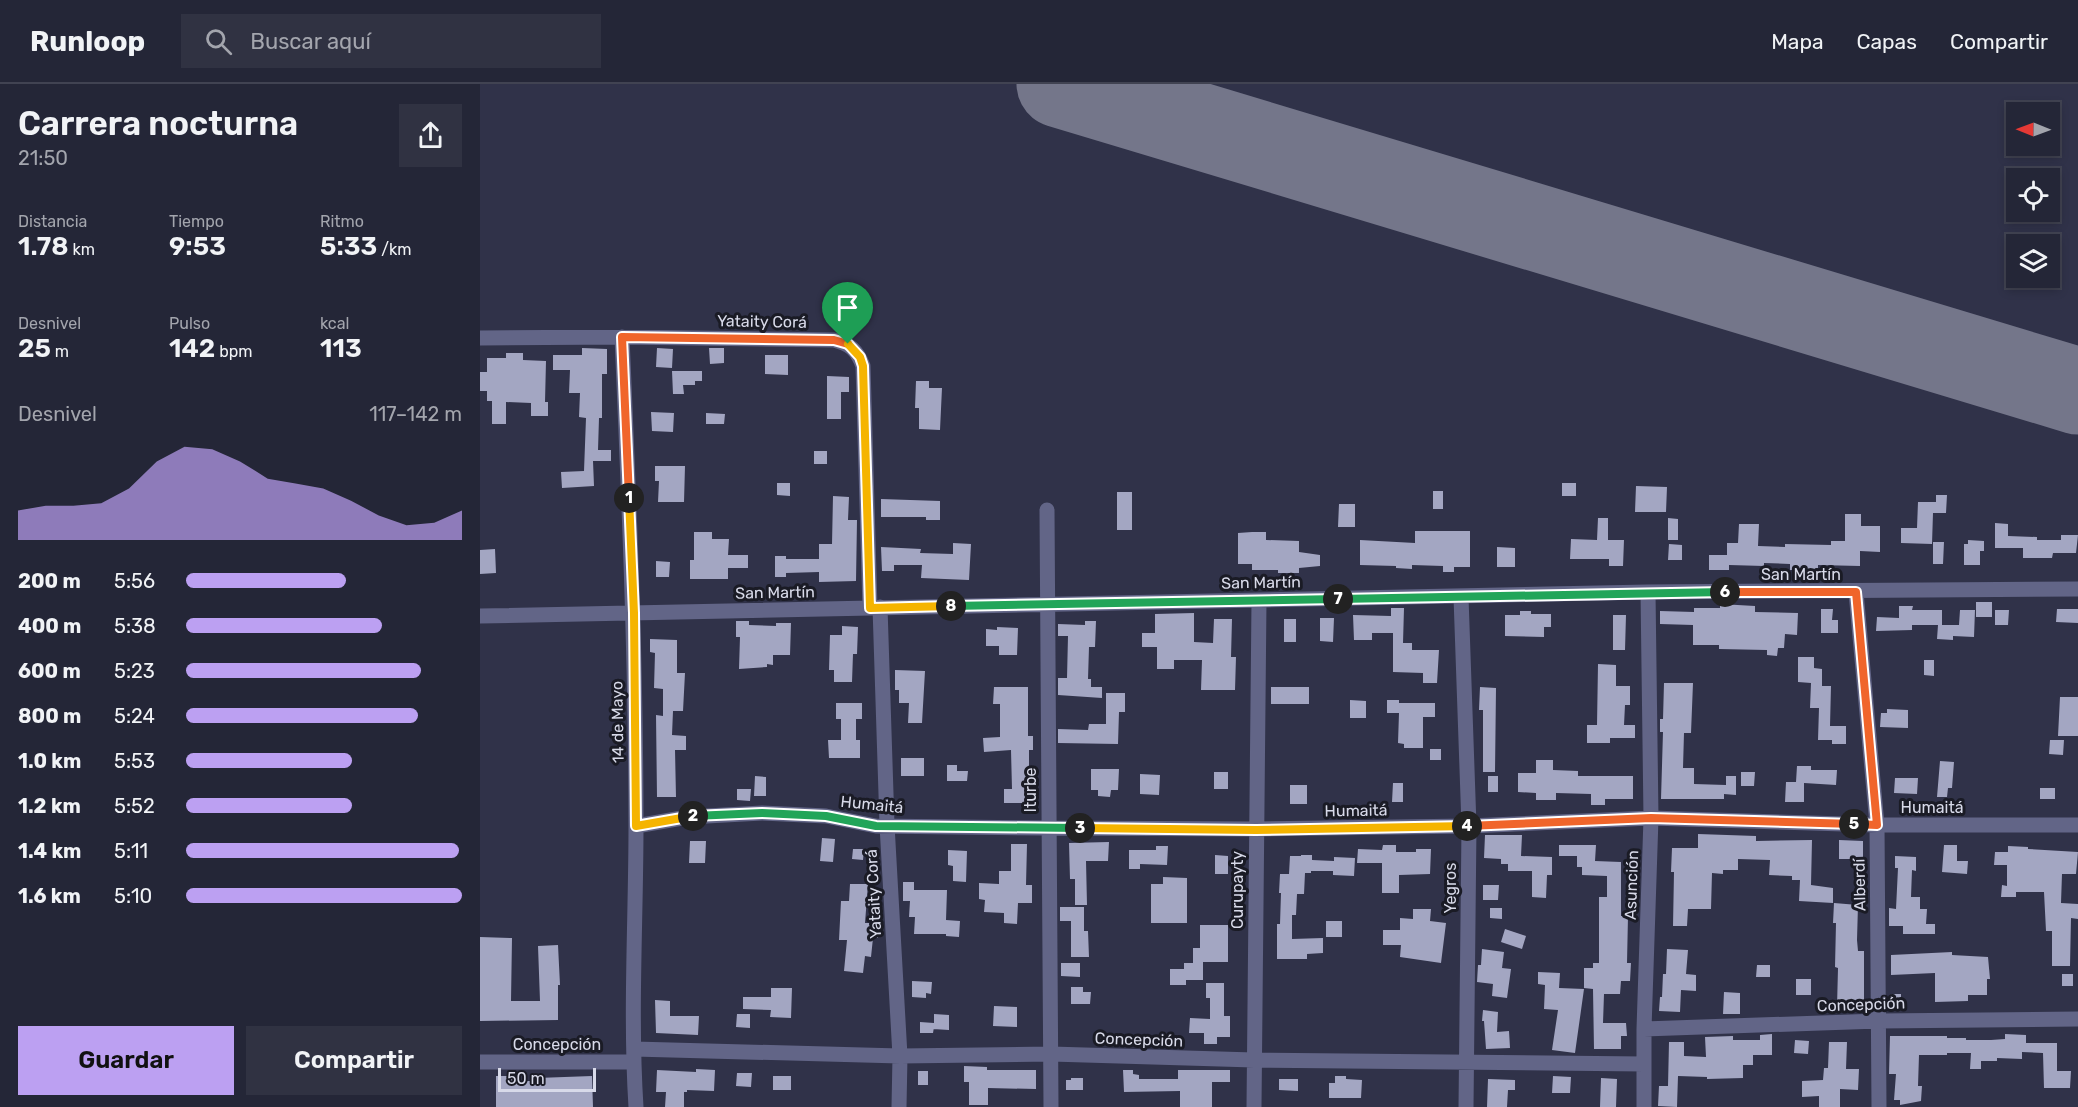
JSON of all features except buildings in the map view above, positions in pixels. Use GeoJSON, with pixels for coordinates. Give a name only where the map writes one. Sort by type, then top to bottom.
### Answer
{"type":"FeatureCollection","features":[{"type":"Feature","properties":{"kind":"street","name":"Yataity Corá"},"geometry":{"type":"LineString","coordinates":[[480,338],[622,337],[834,340],[848,344],[854,349],[863,366],[900,1056],[899,1107]]}},
{"type":"Feature","properties":{"kind":"street","name":"14 de Mayo"},"geometry":{"type":"LineString","coordinates":[[622,337],[634,613],[636,1107]]}},
{"type":"Feature","properties":{"kind":"street","name":"Iturbe"},"geometry":{"type":"LineString","coordinates":[[1047,510],[1051,1107]]}},
{"type":"Feature","properties":{"kind":"street","name":"San Martín"},"geometry":{"type":"LineString","coordinates":[[480,616],[1648,592],[2078,589]]}},
{"type":"Feature","properties":{"kind":"street","name":"Asunción"},"geometry":{"type":"LineString","coordinates":[[1644,1107],[1644,1029],[1651,818],[1648,592]]}},
{"type":"Feature","properties":{"kind":"street","name":"Alberdí"},"geometry":{"type":"LineString","coordinates":[[1856,592],[1877,825],[1879,1107]]}},
{"type":"Feature","properties":{"kind":"street","name":"Yegros"},"geometry":{"type":"LineString","coordinates":[[1461,597],[1469,826],[1466,1107]]}},
{"type":"Feature","properties":{"kind":"street","name":"Curupayty"},"geometry":{"type":"LineString","coordinates":[[1254,1107],[1259,601]]}},
{"type":"Feature","properties":{"kind":"street","name":"Humaitá"},"geometry":{"type":"LineString","coordinates":[[636,826],[688,817],[762,813],[826,816],[861,824],[887,825],[1256,830],[1469,826],[1651,818],[1877,825],[2078,825]]}},
{"type":"Feature","properties":{"kind":"street","name":"Concepción"},"geometry":{"type":"LineString","coordinates":[[1644,1029],[1879,1021],[2078,1019]]}},
{"type":"Feature","properties":{"kind":"street","name":"Concepción"},"geometry":{"type":"LineString","coordinates":[[480,1062],[634,1055],[1051,1054],[1254,1060],[1644,1064]]}},
{"type":"Feature","properties":{"kind":"runway"},"geometry":{"type":"LineString","coordinates":[[1060,84],[2078,391]]}},
{"type":"Feature","properties":{"kind":"route"},"geometry":{"type":"LineString","coordinates":[[622,337],[834,340],[848,344],[860,357],[863,366],[870,608],[1648,592],[1856,592],[1877,825],[1651,818],[1469,826],[1256,830],[1048,828],[876,826],[826,816],[762,813],[688,817],[636,826],[634,613],[622,337]]}}]}
